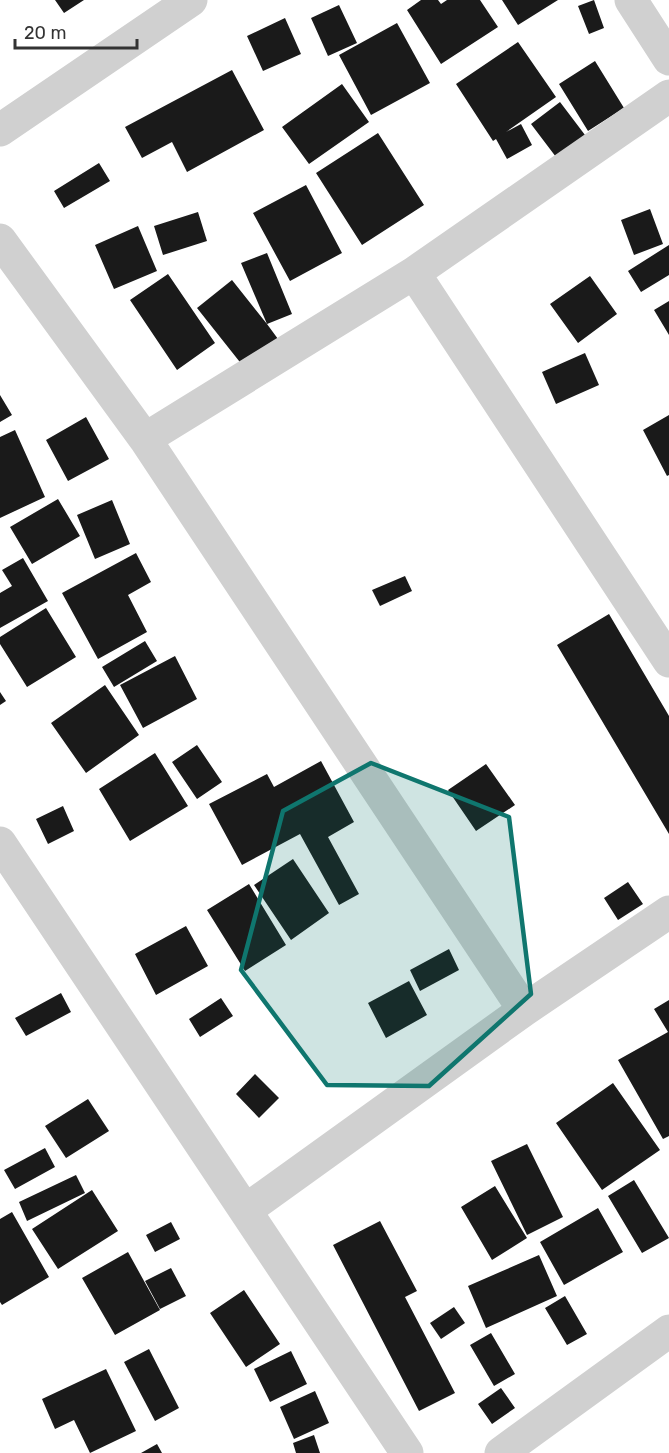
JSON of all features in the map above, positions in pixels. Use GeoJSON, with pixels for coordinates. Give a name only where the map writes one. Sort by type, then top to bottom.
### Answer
{"type":"FeatureCollection","features":[{"type":"Feature","properties":{"kind":"street"},"geometry":{"type":"LineString","coordinates":[[0,130],[191,0]]}},
{"type":"Feature","properties":{"kind":"street"},"geometry":{"type":"LineString","coordinates":[[631,0],[669,59]]}},
{"type":"Feature","properties":{"kind":"street"},"geometry":{"type":"LineString","coordinates":[[145,439],[414,273],[669,96]]}},
{"type":"Feature","properties":{"kind":"street"},"geometry":{"type":"LineString","coordinates":[[0,240],[145,439],[524,1010]]}},
{"type":"Feature","properties":{"kind":"street"},"geometry":{"type":"LineString","coordinates":[[414,273],[669,661]]}},
{"type":"Feature","properties":{"kind":"street"},"geometry":{"type":"LineString","coordinates":[[0,843],[407,1453]]}},
{"type":"Feature","properties":{"kind":"street"},"geometry":{"type":"LineString","coordinates":[[246,1210],[524,1010],[669,912]]}},
{"type":"Feature","properties":{"kind":"street"},"geometry":{"type":"LineString","coordinates":[[501,1453],[669,1331]]}},
{"type":"Feature","properties":{"kind":"highlighted area"},"geometry":{"type":"Polygon","coordinates":[[[371,763],[509,817],[531,994],[429,1086],[327,1085],[241,970],[283,811],[371,763]]]}},
{"type":"Feature","properties":{"kind":"building"},"geometry":{"type":"Polygon","coordinates":[[[55,0],[84,0],[64,13],[55,0]]]}},
{"type":"Feature","properties":{"kind":"building"},"geometry":{"type":"Polygon","coordinates":[[[421,0],[438,0],[441,4],[447,0],[480,0],[498,27],[441,64],[407,10],[421,0]]]}},
{"type":"Feature","properties":{"kind":"building"},"geometry":{"type":"Polygon","coordinates":[[[502,0],[558,0],[518,25],[502,0]]]}},
{"type":"Feature","properties":{"kind":"building"},"geometry":{"type":"Polygon","coordinates":[[[594,0],[604,28],[589,34],[578,6],[594,0]]]}},
{"type":"Feature","properties":{"kind":"building"},"geometry":{"type":"Polygon","coordinates":[[[339,5],[357,43],[328,56],[311,18],[339,5]]]}},
{"type":"Feature","properties":{"kind":"building"},"geometry":{"type":"Polygon","coordinates":[[[285,18],[301,54],[263,71],[247,36],[285,18]]]}},
{"type":"Feature","properties":{"kind":"building"},"geometry":{"type":"Polygon","coordinates":[[[397,23],[430,83],[371,115],[339,55],[397,23]]]}},
{"type":"Feature","properties":{"kind":"building"},"geometry":{"type":"Polygon","coordinates":[[[518,42],[556,97],[506,132],[521,124],[532,145],[507,159],[496,139],[493,141],[456,84],[518,42]]]}},
{"type":"Feature","properties":{"kind":"building"},"geometry":{"type":"Polygon","coordinates":[[[595,61],[624,108],[588,131],[559,84],[595,61]]]}},
{"type":"Feature","properties":{"kind":"building"},"geometry":{"type":"Polygon","coordinates":[[[232,70],[264,130],[187,172],[172,142],[142,158],[125,127],[232,70]]]}},
{"type":"Feature","properties":{"kind":"building"},"geometry":{"type":"Polygon","coordinates":[[[342,84],[369,122],[309,164],[282,127],[342,84]]]}},
{"type":"Feature","properties":{"kind":"building"},"geometry":{"type":"Polygon","coordinates":[[[560,102],[585,135],[556,157],[531,124],[560,102]]]}},
{"type":"Feature","properties":{"kind":"building"},"geometry":{"type":"Polygon","coordinates":[[[378,133],[424,205],[362,245],[316,173],[378,133]]]}},
{"type":"Feature","properties":{"kind":"building"},"geometry":{"type":"Polygon","coordinates":[[[99,163],[110,181],[64,208],[54,191],[99,163]]]}},
{"type":"Feature","properties":{"kind":"building"},"geometry":{"type":"Polygon","coordinates":[[[306,185],[342,253],[290,281],[253,213],[306,185]]]}},
{"type":"Feature","properties":{"kind":"building"},"geometry":{"type":"Polygon","coordinates":[[[650,209],[663,244],[634,255],[621,220],[650,209]]]}},
{"type":"Feature","properties":{"kind":"building"},"geometry":{"type":"Polygon","coordinates":[[[198,212],[207,241],[163,255],[154,226],[198,212]]]}},
{"type":"Feature","properties":{"kind":"building"},"geometry":{"type":"Polygon","coordinates":[[[138,226],[157,271],[114,289],[95,245],[138,226]]]}},
{"type":"Feature","properties":{"kind":"building"},"geometry":{"type":"Polygon","coordinates":[[[669,245],[669,275],[641,292],[628,271],[669,245]]]}},
{"type":"Feature","properties":{"kind":"building"},"geometry":{"type":"Polygon","coordinates":[[[267,253],[292,314],[267,324],[241,263],[267,253]]]}},
{"type":"Feature","properties":{"kind":"building"},"geometry":{"type":"Polygon","coordinates":[[[168,274],[215,343],[177,370],[130,300],[168,274]]]}},
{"type":"Feature","properties":{"kind":"building"},"geometry":{"type":"Polygon","coordinates":[[[590,276],[617,314],[578,343],[550,304],[590,276]]]}},
{"type":"Feature","properties":{"kind":"building"},"geometry":{"type":"Polygon","coordinates":[[[232,280],[278,339],[243,366],[197,308],[232,280]]]}},
{"type":"Feature","properties":{"kind":"building"},"geometry":{"type":"Polygon","coordinates":[[[669,301],[669,335],[654,310],[669,301]]]}},
{"type":"Feature","properties":{"kind":"building"},"geometry":{"type":"Polygon","coordinates":[[[585,353],[599,385],[556,404],[542,372],[585,353]]]}},
{"type":"Feature","properties":{"kind":"building"},"geometry":{"type":"Polygon","coordinates":[[[0,395],[12,415],[0,422],[0,395]]]}},
{"type":"Feature","properties":{"kind":"building"},"geometry":{"type":"Polygon","coordinates":[[[669,415],[669,475],[667,476],[643,430],[669,415]]]}},
{"type":"Feature","properties":{"kind":"building"},"geometry":{"type":"Polygon","coordinates":[[[86,417],[109,459],[68,481],[46,440],[86,417]]]}},
{"type":"Feature","properties":{"kind":"building"},"geometry":{"type":"Polygon","coordinates":[[[15,430],[45,497],[0,518],[0,437],[15,430]]]}},
{"type":"Feature","properties":{"kind":"building"},"geometry":{"type":"Polygon","coordinates":[[[58,499],[80,536],[32,564],[10,527],[58,499]]]}},
{"type":"Feature","properties":{"kind":"building"},"geometry":{"type":"Polygon","coordinates":[[[112,500],[130,544],[95,559],[77,515],[112,500]]]}},
{"type":"Feature","properties":{"kind":"building"},"geometry":{"type":"Polygon","coordinates":[[[136,553],[151,582],[128,595],[147,632],[98,659],[62,593],[136,553]]]}},
{"type":"Feature","properties":{"kind":"building"},"geometry":{"type":"Polygon","coordinates":[[[23,558],[48,601],[0,628],[0,593],[12,586],[2,570],[23,558]]]}},
{"type":"Feature","properties":{"kind":"building"},"geometry":{"type":"Polygon","coordinates":[[[405,576],[412,591],[380,606],[372,590],[405,576]]]}},
{"type":"Feature","properties":{"kind":"building"},"geometry":{"type":"Polygon","coordinates":[[[46,608],[76,657],[27,687],[0,644],[0,637],[46,608]]]}},
{"type":"Feature","properties":{"kind":"building"},"geometry":{"type":"Polygon","coordinates":[[[609,614],[669,716],[669,834],[557,645],[609,614]]]}},
{"type":"Feature","properties":{"kind":"building"},"geometry":{"type":"Polygon","coordinates":[[[145,641],[157,661],[114,687],[102,667],[145,641]]]}},
{"type":"Feature","properties":{"kind":"building"},"geometry":{"type":"Polygon","coordinates":[[[175,656],[197,699],[143,728],[120,685],[175,656]]]}},
{"type":"Feature","properties":{"kind":"building"},"geometry":{"type":"Polygon","coordinates":[[[105,685],[139,735],[86,773],[51,723],[105,685]]]}},
{"type":"Feature","properties":{"kind":"building"},"geometry":{"type":"Polygon","coordinates":[[[0,692],[6,701],[0,705],[0,692]]]}},
{"type":"Feature","properties":{"kind":"building"},"geometry":{"type":"Polygon","coordinates":[[[197,745],[222,782],[197,799],[172,762],[197,745]]]}},
{"type":"Feature","properties":{"kind":"building"},"geometry":{"type":"Polygon","coordinates":[[[155,753],[188,806],[130,841],[99,789],[155,753]]]}},
{"type":"Feature","properties":{"kind":"building"},"geometry":{"type":"Polygon","coordinates":[[[321,761],[354,822],[328,837],[359,894],[339,905],[300,834],[242,865],[209,804],[267,774],[274,787],[321,761]]]}},
{"type":"Feature","properties":{"kind":"building"},"geometry":{"type":"Polygon","coordinates":[[[486,764],[515,805],[476,831],[448,790],[486,764]]]}},
{"type":"Feature","properties":{"kind":"building"},"geometry":{"type":"Polygon","coordinates":[[[63,806],[74,831],[48,844],[36,819],[63,806]]]}},
{"type":"Feature","properties":{"kind":"building"},"geometry":{"type":"Polygon","coordinates":[[[293,859],[329,913],[291,940],[254,885],[293,859]]]}},
{"type":"Feature","properties":{"kind":"building"},"geometry":{"type":"Polygon","coordinates":[[[628,882],[643,904],[618,920],[604,898],[628,882]]]}},
{"type":"Feature","properties":{"kind":"building"},"geometry":{"type":"Polygon","coordinates":[[[249,884],[286,945],[245,971],[207,910],[249,884]]]}},
{"type":"Feature","properties":{"kind":"building"},"geometry":{"type":"Polygon","coordinates":[[[186,926],[208,966],[156,995],[135,954],[186,926]]]}},
{"type":"Feature","properties":{"kind":"building"},"geometry":{"type":"Polygon","coordinates":[[[449,949],[459,970],[420,991],[410,970],[449,949]]]}},
{"type":"Feature","properties":{"kind":"building"},"geometry":{"type":"Polygon","coordinates":[[[409,981],[427,1015],[386,1038],[368,1003],[409,981]]]}},
{"type":"Feature","properties":{"kind":"building"},"geometry":{"type":"Polygon","coordinates":[[[61,993],[71,1012],[26,1036],[15,1018],[61,993]]]}},
{"type":"Feature","properties":{"kind":"building"},"geometry":{"type":"Polygon","coordinates":[[[221,998],[233,1016],[200,1037],[189,1019],[221,998]]]}},
{"type":"Feature","properties":{"kind":"building"},"geometry":{"type":"Polygon","coordinates":[[[669,1000],[669,1136],[663,1139],[618,1060],[668,1032],[654,1009],[669,1000]]]}},
{"type":"Feature","properties":{"kind":"building"},"geometry":{"type":"Polygon","coordinates":[[[255,1074],[279,1098],[259,1118],[236,1094],[255,1074]]]}},
{"type":"Feature","properties":{"kind":"building"},"geometry":{"type":"Polygon","coordinates":[[[613,1083],[660,1150],[602,1190],[556,1123],[613,1083]]]}},
{"type":"Feature","properties":{"kind":"building"},"geometry":{"type":"Polygon","coordinates":[[[88,1099],[109,1131],[66,1158],[45,1126],[88,1099]]]}},
{"type":"Feature","properties":{"kind":"building"},"geometry":{"type":"Polygon","coordinates":[[[527,1144],[563,1217],[527,1235],[491,1161],[527,1144]]]}},
{"type":"Feature","properties":{"kind":"building"},"geometry":{"type":"Polygon","coordinates":[[[45,1148],[55,1167],[15,1189],[4,1170],[45,1148]]]}},
{"type":"Feature","properties":{"kind":"building"},"geometry":{"type":"Polygon","coordinates":[[[76,1175],[85,1193],[27,1221],[19,1202],[76,1175]]]}},
{"type":"Feature","properties":{"kind":"building"},"geometry":{"type":"Polygon","coordinates":[[[634,1180],[669,1238],[642,1253],[608,1196],[634,1180]]]}},
{"type":"Feature","properties":{"kind":"building"},"geometry":{"type":"Polygon","coordinates":[[[495,1186],[527,1238],[492,1260],[461,1207],[495,1186]]]}},
{"type":"Feature","properties":{"kind":"building"},"geometry":{"type":"Polygon","coordinates":[[[92,1190],[118,1231],[58,1269],[32,1229],[92,1190]]]}},
{"type":"Feature","properties":{"kind":"building"},"geometry":{"type":"Polygon","coordinates":[[[598,1208],[623,1252],[564,1285],[540,1242],[598,1208]]]}},
{"type":"Feature","properties":{"kind":"building"},"geometry":{"type":"Polygon","coordinates":[[[12,1212],[49,1277],[2,1305],[0,1302],[0,1219],[12,1212]]]}},
{"type":"Feature","properties":{"kind":"building"},"geometry":{"type":"Polygon","coordinates":[[[380,1221],[417,1291],[405,1297],[455,1393],[419,1411],[333,1245],[380,1221]]]}},
{"type":"Feature","properties":{"kind":"building"},"geometry":{"type":"Polygon","coordinates":[[[171,1222],[180,1239],[155,1252],[146,1235],[171,1222]]]}},
{"type":"Feature","properties":{"kind":"building"},"geometry":{"type":"Polygon","coordinates":[[[128,1252],[160,1310],[115,1335],[82,1278],[128,1252]]]}},
{"type":"Feature","properties":{"kind":"building"},"geometry":{"type":"Polygon","coordinates":[[[539,1255],[557,1296],[486,1328],[468,1286],[539,1255]]]}},
{"type":"Feature","properties":{"kind":"building"},"geometry":{"type":"Polygon","coordinates":[[[171,1268],[186,1296],[160,1309],[145,1281],[171,1268]]]}},
{"type":"Feature","properties":{"kind":"building"},"geometry":{"type":"Polygon","coordinates":[[[244,1290],[280,1344],[246,1367],[210,1313],[244,1290]]]}},
{"type":"Feature","properties":{"kind":"building"},"geometry":{"type":"Polygon","coordinates":[[[565,1296],[587,1334],[567,1345],[545,1308],[565,1296]]]}},
{"type":"Feature","properties":{"kind":"building"},"geometry":{"type":"Polygon","coordinates":[[[454,1307],[465,1323],[441,1339],[430,1323],[454,1307]]]}},
{"type":"Feature","properties":{"kind":"building"},"geometry":{"type":"Polygon","coordinates":[[[491,1333],[515,1374],[494,1386],[470,1345],[491,1333]]]}},
{"type":"Feature","properties":{"kind":"building"},"geometry":{"type":"Polygon","coordinates":[[[149,1349],[179,1408],[155,1421],[124,1362],[149,1349]]]}},
{"type":"Feature","properties":{"kind":"building"},"geometry":{"type":"Polygon","coordinates":[[[291,1351],[307,1384],[270,1402],[254,1369],[291,1351]]]}},
{"type":"Feature","properties":{"kind":"building"},"geometry":{"type":"Polygon","coordinates":[[[106,1369],[136,1431],[90,1453],[74,1420],[55,1429],[42,1399],[106,1369]]]}},
{"type":"Feature","properties":{"kind":"building"},"geometry":{"type":"Polygon","coordinates":[[[501,1388],[515,1408],[492,1424],[478,1404],[501,1388]]]}},
{"type":"Feature","properties":{"kind":"building"},"geometry":{"type":"Polygon","coordinates":[[[315,1391],[329,1423],[294,1439],[280,1407],[315,1391]]]}},
{"type":"Feature","properties":{"kind":"building"},"geometry":{"type":"Polygon","coordinates":[[[314,1435],[320,1453],[296,1453],[293,1443],[314,1435]]]}},
{"type":"Feature","properties":{"kind":"building"},"geometry":{"type":"Polygon","coordinates":[[[157,1444],[162,1453],[141,1453],[157,1444]]]}}]}
